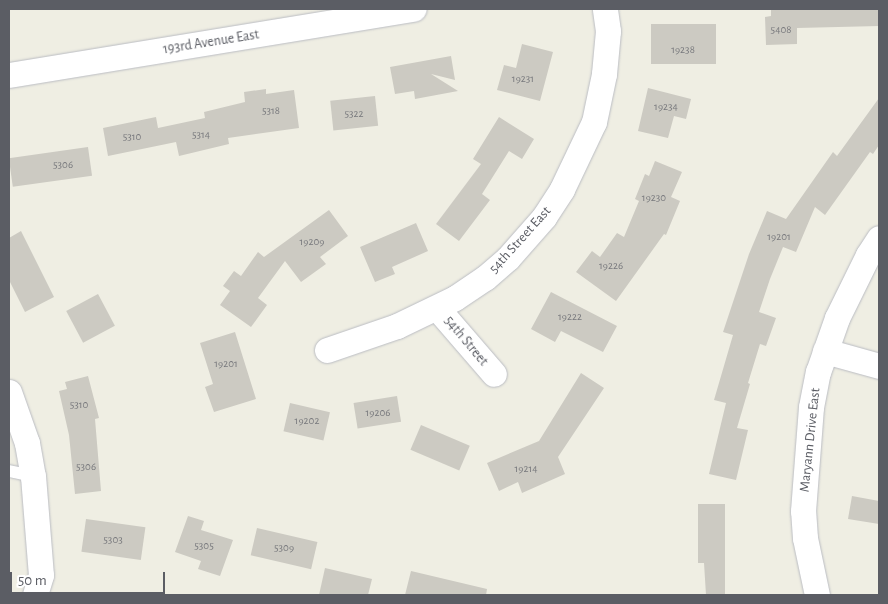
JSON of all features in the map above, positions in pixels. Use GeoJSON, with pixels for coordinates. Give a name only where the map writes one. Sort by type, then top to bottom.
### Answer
{"type":"FeatureCollection","features":[{"type":"Feature","properties":{"kind":"street","name":"193rd Avenue East"},"geometry":{"type":"LineString","coordinates":[[9,75],[414,9]]}},
{"type":"Feature","properties":{"kind":"street","name":"54th Street East"},"geometry":{"type":"LineString","coordinates":[[327,350],[397,326],[437,308],[485,278],[508,258],[544,217],[562,189],[594,122],[604,74],[608,31],[605,9]]}},
{"type":"Feature","properties":{"kind":"street","name":"Maryann Drive East"},"geometry":{"type":"LineString","coordinates":[[816,595],[805,538],[803,511],[811,406],[818,372],[842,309],[868,255],[879,238]]}},
{"type":"Feature","properties":{"kind":"street","name":"54th Street"},"geometry":{"type":"LineString","coordinates":[[437,308],[494,374]]}},
{"type":"Feature","properties":{"kind":"street"},"geometry":{"type":"LineString","coordinates":[[825,351],[879,366]]}},
{"type":"Feature","properties":{"kind":"street"},"geometry":{"type":"LineString","coordinates":[[9,392],[27,443],[33,476],[41,575],[35,595]]}},
{"type":"Feature","properties":{"kind":"lane"},"geometry":{"type":"LineString","coordinates":[[9,471],[33,476]]}},
{"type":"Feature","properties":{"kind":"building"},"geometry":{"type":"Polygon","coordinates":[[[771,9],[879,9],[879,26],[797,28],[797,44],[766,45],[765,17],[771,16],[771,9]]]}},
{"type":"Feature","properties":{"kind":"building"},"geometry":{"type":"Polygon","coordinates":[[[651,24],[716,24],[716,64],[651,64],[651,24]]]}},
{"type":"Feature","properties":{"kind":"building"},"geometry":{"type":"Polygon","coordinates":[[[522,44],[553,52],[540,101],[497,90],[504,65],[516,68],[522,44]]]}},
{"type":"Feature","properties":{"kind":"building"},"geometry":{"type":"Polygon","coordinates":[[[451,56],[455,80],[431,74],[458,91],[415,99],[414,91],[395,94],[390,67],[451,56]]]}},
{"type":"Feature","properties":{"kind":"building"},"geometry":{"type":"Polygon","coordinates":[[[648,88],[691,99],[686,119],[674,116],[668,138],[638,131],[648,88]]]}},
{"type":"Feature","properties":{"kind":"building"},"geometry":{"type":"Polygon","coordinates":[[[266,89],[266,94],[294,90],[299,128],[228,138],[229,144],[179,156],[176,142],[108,156],[103,128],[156,117],[158,128],[205,118],[204,112],[245,102],[244,92],[266,89]]]}},
{"type":"Feature","properties":{"kind":"building"},"geometry":{"type":"Polygon","coordinates":[[[375,96],[378,126],[333,131],[330,101],[375,96]]]}},
{"type":"Feature","properties":{"kind":"building"},"geometry":{"type":"Polygon","coordinates":[[[879,98],[879,145],[873,154],[870,152],[825,215],[815,207],[796,252],[783,247],[770,279],[759,312],[776,318],[766,346],[760,344],[748,383],[750,384],[737,428],[748,430],[736,480],[709,474],[726,403],[714,400],[733,335],[723,332],[749,254],[767,211],[786,219],[833,152],[837,156],[879,98]]]}},
{"type":"Feature","properties":{"kind":"building"},"geometry":{"type":"Polygon","coordinates":[[[499,117],[534,139],[522,159],[509,151],[482,194],[490,200],[459,241],[436,224],[481,164],[473,159],[499,117]]]}},
{"type":"Feature","properties":{"kind":"building"},"geometry":{"type":"Polygon","coordinates":[[[88,147],[92,176],[13,187],[9,158],[88,147]]]}},
{"type":"Feature","properties":{"kind":"building"},"geometry":{"type":"Polygon","coordinates":[[[655,161],[682,172],[671,197],[680,201],[666,235],[664,234],[616,301],[576,272],[592,251],[600,257],[617,233],[624,237],[639,201],[635,199],[645,174],[649,176],[655,161]]]}},
{"type":"Feature","properties":{"kind":"building"},"geometry":{"type":"Polygon","coordinates":[[[329,210],[348,236],[320,257],[326,264],[301,282],[285,261],[258,298],[267,305],[251,327],[220,305],[230,291],[223,286],[234,271],[241,276],[258,252],[264,257],[329,210]]]}},
{"type":"Feature","properties":{"kind":"building"},"geometry":{"type":"Polygon","coordinates":[[[416,223],[428,251],[392,267],[395,274],[375,282],[360,247],[416,223]]]}},
{"type":"Feature","properties":{"kind":"building"},"geometry":{"type":"Polygon","coordinates":[[[21,231],[54,297],[25,312],[9,280],[9,238],[21,231]]]}},
{"type":"Feature","properties":{"kind":"building"},"geometry":{"type":"Polygon","coordinates":[[[551,292],[617,326],[603,352],[561,331],[555,342],[531,329],[551,292]]]}},
{"type":"Feature","properties":{"kind":"building"},"geometry":{"type":"Polygon","coordinates":[[[98,294],[115,326],[83,343],[66,311],[98,294]]]}},
{"type":"Feature","properties":{"kind":"building"},"geometry":{"type":"Polygon","coordinates":[[[235,332],[256,399],[214,412],[205,387],[213,384],[200,343],[235,332]]]}},
{"type":"Feature","properties":{"kind":"building"},"geometry":{"type":"Polygon","coordinates":[[[581,373],[604,388],[558,457],[565,474],[522,493],[518,482],[499,491],[487,463],[539,441],[581,373]]]}},
{"type":"Feature","properties":{"kind":"building"},"geometry":{"type":"Polygon","coordinates":[[[88,376],[99,418],[95,419],[101,491],[75,494],[69,435],[59,391],[67,389],[65,382],[88,376]]]}},
{"type":"Feature","properties":{"kind":"building"},"geometry":{"type":"Polygon","coordinates":[[[397,396],[401,422],[358,429],[354,403],[397,396]]]}},
{"type":"Feature","properties":{"kind":"building"},"geometry":{"type":"Polygon","coordinates":[[[290,403],[330,412],[323,440],[283,431],[290,403]]]}},
{"type":"Feature","properties":{"kind":"building"},"geometry":{"type":"Polygon","coordinates":[[[421,425],[470,446],[459,471],[410,450],[421,425]]]}},
{"type":"Feature","properties":{"kind":"building"},"geometry":{"type":"Polygon","coordinates":[[[852,496],[879,501],[879,524],[848,519],[852,496]]]}},
{"type":"Feature","properties":{"kind":"building"},"geometry":{"type":"Polygon","coordinates":[[[698,504],[725,504],[725,595],[706,595],[704,563],[698,563],[698,504]]]}},
{"type":"Feature","properties":{"kind":"building"},"geometry":{"type":"Polygon","coordinates":[[[188,516],[204,521],[201,530],[233,540],[220,576],[198,569],[201,561],[175,552],[188,516]]]}},
{"type":"Feature","properties":{"kind":"building"},"geometry":{"type":"Polygon","coordinates":[[[86,519],[145,527],[141,560],[81,552],[86,519]]]}},
{"type":"Feature","properties":{"kind":"building"},"geometry":{"type":"Polygon","coordinates":[[[257,528],[317,542],[311,569],[251,555],[257,528]]]}},
{"type":"Feature","properties":{"kind":"building"},"geometry":{"type":"Polygon","coordinates":[[[325,568],[372,579],[368,595],[319,595],[325,568]]]}},
{"type":"Feature","properties":{"kind":"building"},"geometry":{"type":"Polygon","coordinates":[[[411,571],[487,589],[486,595],[405,595],[411,571]]]}}]}
